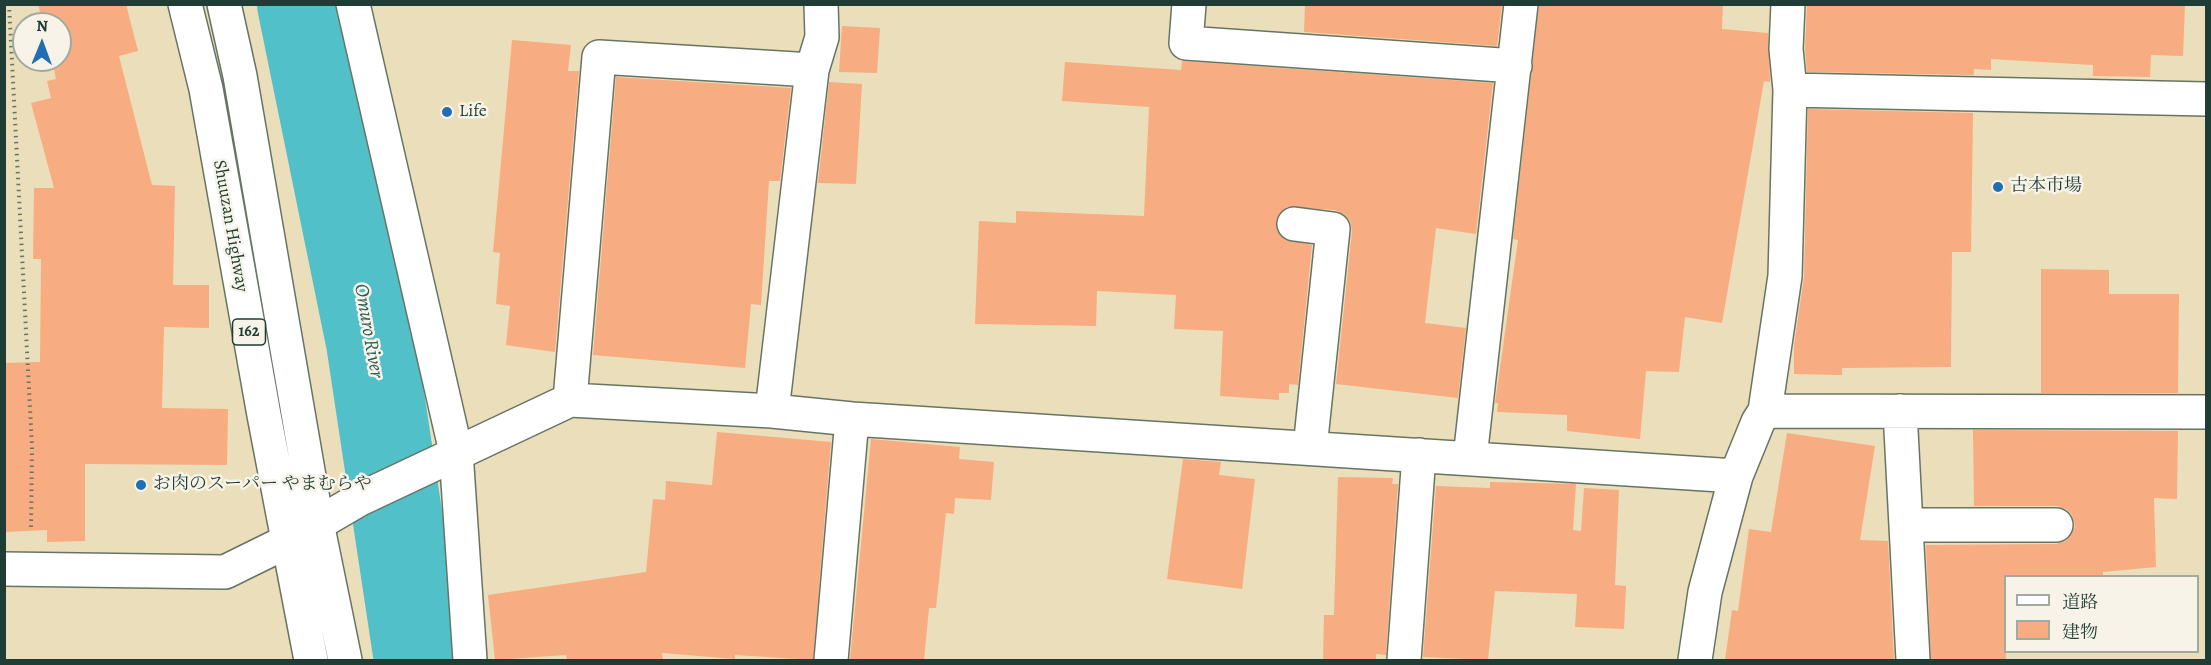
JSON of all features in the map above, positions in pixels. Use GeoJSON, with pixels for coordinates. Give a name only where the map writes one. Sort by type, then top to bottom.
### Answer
{"type":"FeatureCollection","features":[{"type":"Feature","properties":{"kind":"main road","name":"Shuuzan Highway"},"geometry":{"type":"LineString","coordinates":[[185,4],[206,89],[311,660]]}},
{"type":"Feature","properties":{"kind":"main road","name":"Shuuzan Highway"},"geometry":{"type":"LineString","coordinates":[[224,4],[240,76],[317,523],[345,660]]}},
{"type":"Feature","properties":{"kind":"main road"},"geometry":{"type":"LineString","coordinates":[[353,4],[444,458],[470,660]]}},
{"type":"Feature","properties":{"kind":"main road"},"geometry":{"type":"LineString","coordinates":[[772,411],[812,70],[822,37],[821,4]]}},
{"type":"Feature","properties":{"kind":"main road"},"geometry":{"type":"LineString","coordinates":[[1189,4],[1186,43],[1515,66]]}},
{"type":"Feature","properties":{"kind":"main road"},"geometry":{"type":"LineString","coordinates":[[1470,458],[1521,4]]}},
{"type":"Feature","properties":{"kind":"main road"},"geometry":{"type":"LineString","coordinates":[[1695,660],[1705,592],[1736,476],[1758,422],[1765,411],[1785,276],[1790,90],[1786,49],[1788,4]]}},
{"type":"Feature","properties":{"kind":"main road"},"geometry":{"type":"LineString","coordinates":[[570,400],[598,57],[812,70]]}},
{"type":"Feature","properties":{"kind":"main road"},"geometry":{"type":"LineString","coordinates":[[1790,90],[2206,99]]}},
{"type":"Feature","properties":{"kind":"main road"},"geometry":{"type":"LineString","coordinates":[[1294,224],[1333,229],[1310,448]]}},
{"type":"Feature","properties":{"kind":"main road"},"geometry":{"type":"LineString","coordinates":[[18,570],[225,572],[288,541],[360,499],[570,400],[772,411],[852,419],[1736,476]]}},
{"type":"Feature","properties":{"kind":"main road"},"geometry":{"type":"LineString","coordinates":[[1765,411],[2206,412]]}},
{"type":"Feature","properties":{"kind":"main road"},"geometry":{"type":"LineString","coordinates":[[1900,411],[1913,660]]}},
{"type":"Feature","properties":{"kind":"main road"},"geometry":{"type":"LineString","coordinates":[[831,660],[852,419]]}},
{"type":"Feature","properties":{"kind":"main road"},"geometry":{"type":"LineString","coordinates":[[1404,660],[1419,455]]}},
{"type":"Feature","properties":{"kind":"main road"},"geometry":{"type":"LineString","coordinates":[[1907,525],[2056,525]]}},
{"type":"Feature","properties":{"kind":"path"},"geometry":{"type":"LineString","coordinates":[[9,4],[32,447],[18,570]]}},
{"type":"Feature","properties":{"kind":"building"},"geometry":{"type":"Polygon","coordinates":[[[38,4],[126,4],[138,51],[119,56],[152,185],[175,186],[173,285],[209,285],[209,328],[164,327],[162,408],[228,409],[227,465],[85,464],[85,541],[47,542],[47,530],[4,532],[4,363],[40,362],[41,259],[33,259],[34,188],[54,188],[31,103],[51,98],[47,81],[56,79],[55,72],[72,72],[72,12],[40,12],[38,4]]]}},
{"type":"Feature","properties":{"kind":"building"},"geometry":{"type":"Polygon","coordinates":[[[1305,4],[1502,4],[1497,46],[1304,32],[1305,4]]]}},
{"type":"Feature","properties":{"kind":"building"},"geometry":{"type":"Polygon","coordinates":[[[1539,4],[1723,4],[1722,29],[1768,33],[1770,82],[1764,81],[1722,323],[1685,317],[1679,372],[1646,371],[1640,439],[1567,431],[1567,415],[1497,412],[1498,403],[1495,403],[1518,240],[1513,239],[1539,4]]]}},
{"type":"Feature","properties":{"kind":"building"},"geometry":{"type":"Polygon","coordinates":[[[1807,4],[2185,4],[2183,56],[2151,55],[2150,77],[2093,76],[2093,65],[1991,59],[1991,70],[1974,69],[1974,75],[1807,72],[1805,49],[1807,4]]]}},
{"type":"Feature","properties":{"kind":"building"},"geometry":{"type":"Polygon","coordinates":[[[842,26],[880,28],[877,73],[839,72],[842,26]]]}},
{"type":"Feature","properties":{"kind":"building"},"geometry":{"type":"Polygon","coordinates":[[[512,40],[571,45],[568,71],[579,71],[555,352],[506,345],[510,306],[496,304],[500,253],[493,252],[512,40]]]}},
{"type":"Feature","properties":{"kind":"building"},"geometry":{"type":"Polygon","coordinates":[[[1182,61],[1493,83],[1476,234],[1436,228],[1425,323],[1466,328],[1458,398],[1336,384],[1352,231],[1350,221],[1344,214],[1335,210],[1287,207],[1280,212],[1276,221],[1277,231],[1283,239],[1312,245],[1298,385],[1289,384],[1289,393],[1279,393],[1279,400],[1220,396],[1223,331],[1174,329],[1176,295],[1097,291],[1096,326],[975,324],[979,221],[1016,223],[1016,211],[1144,216],[1149,107],[1062,101],[1065,62],[1181,70],[1182,61]]]}},
{"type":"Feature","properties":{"kind":"building"},"geometry":{"type":"Polygon","coordinates":[[[616,77],[791,88],[780,181],[769,181],[761,305],[751,304],[745,368],[593,355],[616,77]]]}},
{"type":"Feature","properties":{"kind":"building"},"geometry":{"type":"Polygon","coordinates":[[[829,82],[862,84],[856,184],[818,183],[829,82]]]}},
{"type":"Feature","properties":{"kind":"building"},"geometry":{"type":"Polygon","coordinates":[[[1808,109],[1973,113],[1971,252],[1952,252],[1951,367],[1842,368],[1842,375],[1794,374],[1794,346],[1804,277],[1808,109]]]}},
{"type":"Feature","properties":{"kind":"building"},"geometry":{"type":"Polygon","coordinates":[[[2041,269],[2109,270],[2109,294],[2179,294],[2178,393],[2041,393],[2041,269]]]}},
{"type":"Feature","properties":{"kind":"building"},"geometry":{"type":"Polygon","coordinates":[[[1973,430],[2178,431],[2177,499],[2154,498],[2156,567],[2103,572],[2103,575],[2004,575],[2004,653],[2006,653],[2006,660],[1931,660],[1926,545],[2056,544],[2066,541],[2075,526],[2072,515],[2066,509],[2057,506],[1974,506],[1973,430]]]}},
{"type":"Feature","properties":{"kind":"building"},"geometry":{"type":"Polygon","coordinates":[[[717,432],[831,442],[813,660],[735,655],[735,659],[662,653],[663,660],[567,660],[566,655],[495,660],[488,595],[646,572],[653,499],[665,500],[666,481],[712,485],[717,432]]]}},
{"type":"Feature","properties":{"kind":"building"},"geometry":{"type":"Polygon","coordinates":[[[1787,433],[1875,446],[1860,540],[1888,541],[1894,660],[1725,660],[1732,610],[1738,611],[1749,529],[1771,532],[1787,433]]]}},
{"type":"Feature","properties":{"kind":"building"},"geometry":{"type":"Polygon","coordinates":[[[871,439],[960,447],[959,459],[994,462],[991,500],[955,498],[954,514],[946,513],[936,608],[929,608],[924,660],[850,660],[871,439]]]}},
{"type":"Feature","properties":{"kind":"building"},"geometry":{"type":"Polygon","coordinates":[[[1183,459],[1221,462],[1219,475],[1255,479],[1242,589],[1167,579],[1183,459]]]}},
{"type":"Feature","properties":{"kind":"building"},"geometry":{"type":"Polygon","coordinates":[[[1338,477],[1393,478],[1392,484],[1398,484],[1386,655],[1376,654],[1376,660],[1323,660],[1324,615],[1334,615],[1338,477]]]}},
{"type":"Feature","properties":{"kind":"building"},"geometry":{"type":"Polygon","coordinates":[[[1490,482],[1576,484],[1573,530],[1581,531],[1584,488],[1619,490],[1615,585],[1626,586],[1624,629],[1575,627],[1577,594],[1495,591],[1488,660],[1423,657],[1436,486],[1490,488],[1490,482]]]}},
{"type":"Feature","properties":{"kind":"waterway","name":"Omuro River"},"geometry":{"type":"LineString","coordinates":[[302,4],[371,342],[419,660]]}},
{"type":"Feature","properties":{"kind":"place","name":"Life"},"geometry":{"type":"Point","coordinates":[447,112]}},
{"type":"Feature","properties":{"kind":"place","name":"古本市場"},"geometry":{"type":"Point","coordinates":[1998,187]}},
{"type":"Feature","properties":{"kind":"place","name":"お肉のスーパー やまむらや"},"geometry":{"type":"Point","coordinates":[141,485]}}]}
